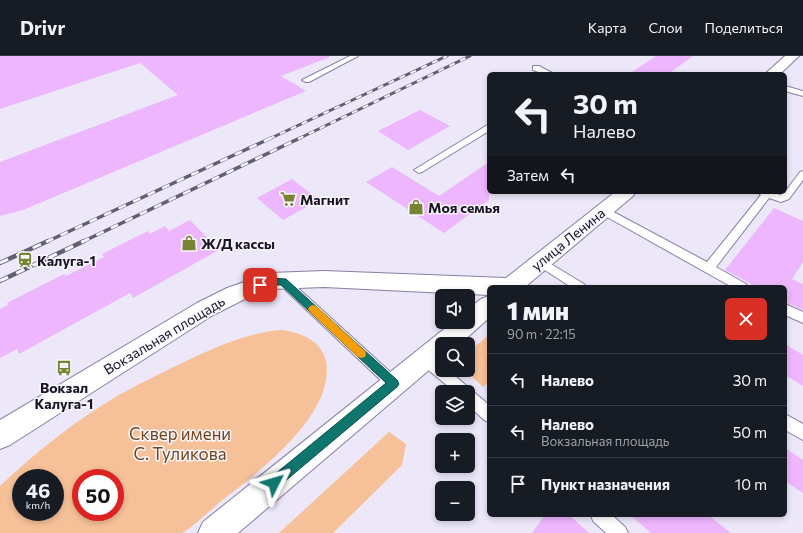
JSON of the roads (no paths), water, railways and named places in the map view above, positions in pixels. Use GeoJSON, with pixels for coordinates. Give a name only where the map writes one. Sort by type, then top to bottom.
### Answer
{"type":"FeatureCollection","features":[{"type":"Feature","properties":{"kind":"main road"},"geometry":{"type":"LineString","coordinates":[[774,72],[789,57]]}},
{"type":"Feature","properties":{"kind":"main road","name":"улица Ленина"},"geometry":{"type":"LineString","coordinates":[[512,285],[624,194]]}},
{"type":"Feature","properties":{"kind":"main road","name":"Вокзальная площадь"},"geometry":{"type":"LineString","coordinates":[[0,435],[215,304],[234,294],[270,281],[324,279],[487,286]]}},
{"type":"Feature","properties":{"kind":"main road"},"geometry":{"type":"LineString","coordinates":[[451,337],[487,307]]}},
{"type":"Feature","properties":{"kind":"main road"},"geometry":{"type":"LineString","coordinates":[[214,533],[435,351]]}},
{"type":"Feature","properties":{"kind":"lane"},"geometry":{"type":"LineString","coordinates":[[306,80],[355,56]]}},
{"type":"Feature","properties":{"kind":"lane"},"geometry":{"type":"LineString","coordinates":[[536,68],[545,72]]}},
{"type":"Feature","properties":{"kind":"lane"},"geometry":{"type":"LineString","coordinates":[[787,89],[803,94]]}},
{"type":"Feature","properties":{"kind":"lane"},"geometry":{"type":"LineString","coordinates":[[419,170],[487,128]]}},
{"type":"Feature","properties":{"kind":"lane"},"geometry":{"type":"LineString","coordinates":[[767,194],[781,199],[785,197],[803,174]]}},
{"type":"Feature","properties":{"kind":"lane"},"geometry":{"type":"LineString","coordinates":[[708,269],[763,194]]}},
{"type":"Feature","properties":{"kind":"lane"},"geometry":{"type":"LineString","coordinates":[[604,211],[738,285]]}},
{"type":"Feature","properties":{"kind":"lane"},"geometry":{"type":"LineString","coordinates":[[541,262],[577,285]]}},
{"type":"Feature","properties":{"kind":"lane"},"geometry":{"type":"LineString","coordinates":[[283,281],[394,384]]}},
{"type":"Feature","properties":{"kind":"lane"},"geometry":{"type":"LineString","coordinates":[[787,310],[803,318]]}},
{"type":"Feature","properties":{"kind":"lane"},"geometry":{"type":"LineString","coordinates":[[475,401],[487,412]]}},
{"type":"Feature","properties":{"kind":"lane"},"geometry":{"type":"LineString","coordinates":[[787,422],[803,433]]}},
{"type":"Feature","properties":{"kind":"lane"},"geometry":{"type":"LineString","coordinates":[[601,517],[619,533]]}},
{"type":"Feature","properties":{"kind":"railway"},"geometry":{"type":"LineString","coordinates":[[269,139],[447,56]]}},
{"type":"Feature","properties":{"kind":"railway"},"geometry":{"type":"LineString","coordinates":[[298,139],[470,56]]}},
{"type":"Feature","properties":{"kind":"railway"},"geometry":{"type":"LineString","coordinates":[[46,242],[271,138]]}},
{"type":"Feature","properties":{"kind":"railway"},"geometry":{"type":"LineString","coordinates":[[82,242],[300,138]]}},
{"type":"Feature","properties":{"kind":"railway"},"geometry":{"type":"LineString","coordinates":[[0,263],[48,241]]}},
{"type":"Feature","properties":{"kind":"railway"},"geometry":{"type":"LineString","coordinates":[[0,281],[84,241]]}},
{"type":"Feature","properties":{"kind":"place","name":"Магнит"},"geometry":{"type":"Point","coordinates":[288,199]}},
{"type":"Feature","properties":{"kind":"place","name":"Моя семья"},"geometry":{"type":"Point","coordinates":[416,207]}},
{"type":"Feature","properties":{"kind":"place","name":"Ж/Д кассы"},"geometry":{"type":"Point","coordinates":[189,243]}},
{"type":"Feature","properties":{"kind":"place","name":"Калуга-1"},"geometry":{"type":"Point","coordinates":[25,260]}},
{"type":"Feature","properties":{"kind":"place","name":"Вокзал Калуга-1"},"geometry":{"type":"Point","coordinates":[64,368]}},
{"type":"Feature","properties":{"kind":"park label","name":"Сквер имени С. Туликова"},"geometry":{"type":"Point","coordinates":[180,443]}}]}
